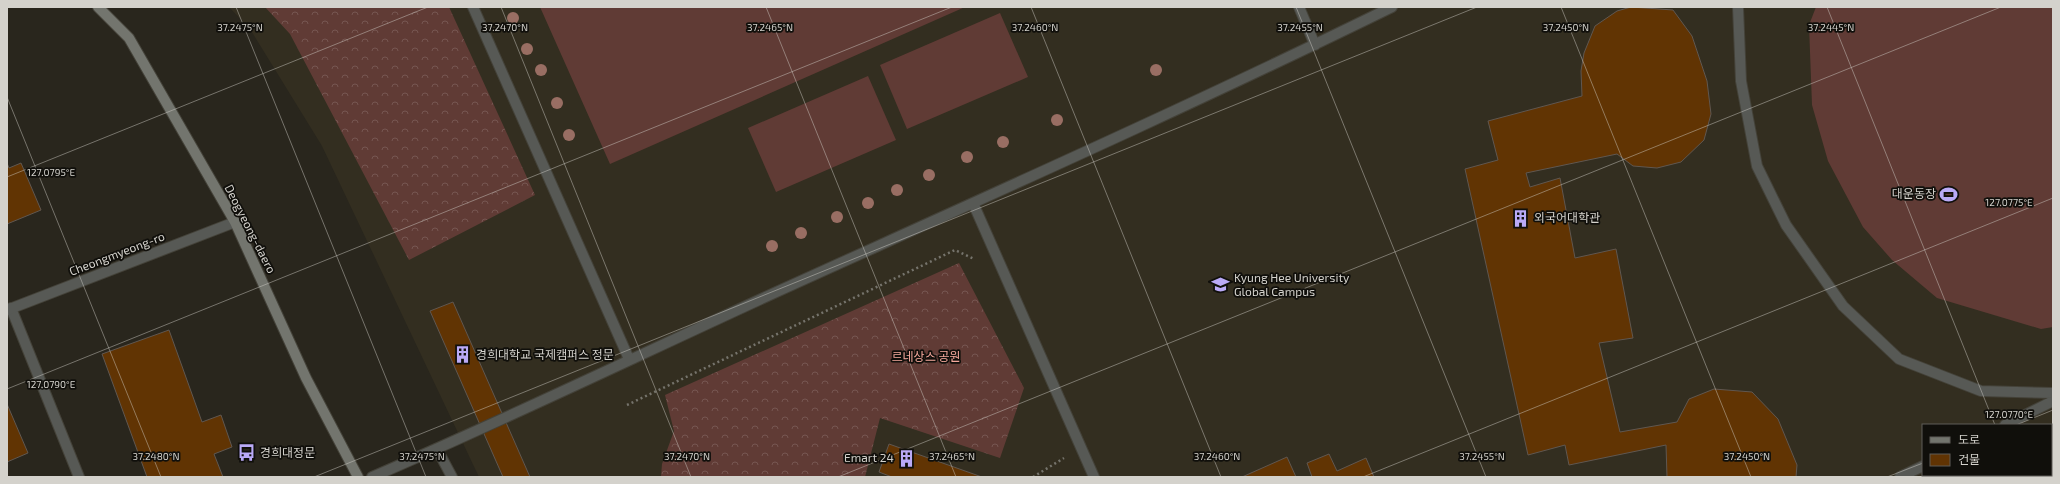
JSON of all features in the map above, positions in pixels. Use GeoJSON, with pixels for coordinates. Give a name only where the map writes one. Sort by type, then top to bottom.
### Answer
{"type":"FeatureCollection","features":[{"type":"Feature","properties":{"kind":"main road","name":"Deogyeong-daero"},"geometry":{"type":"LineString","coordinates":[[98,7],[128,38],[235,222],[306,378],[358,477]]}},
{"type":"Feature","properties":{"kind":"street"},"geometry":{"type":"LineString","coordinates":[[472,7],[629,359]]}},
{"type":"Feature","properties":{"kind":"street"},"geometry":{"type":"LineString","coordinates":[[1299,7],[1315,45]]}},
{"type":"Feature","properties":{"kind":"street"},"geometry":{"type":"LineString","coordinates":[[372,477],[437,449],[629,359],[973,203],[1315,45],[1392,7]]}},
{"type":"Feature","properties":{"kind":"street"},"geometry":{"type":"LineString","coordinates":[[1738,7],[1741,81],[1757,166],[1786,225],[1843,306],[1899,359],[1981,391],[2053,393]]}},
{"type":"Feature","properties":{"kind":"street"},"geometry":{"type":"LineString","coordinates":[[973,203],[1094,477]]}},
{"type":"Feature","properties":{"kind":"street","name":"Cheongmyeong-ro"},"geometry":{"type":"LineString","coordinates":[[9,309],[235,222]]}},
{"type":"Feature","properties":{"kind":"street"},"geometry":{"type":"LineString","coordinates":[[9,309],[79,477]]}},
{"type":"Feature","properties":{"kind":"street"},"geometry":{"type":"LineString","coordinates":[[2007,424],[2053,401]]}},
{"type":"Feature","properties":{"kind":"street"},"geometry":{"type":"LineString","coordinates":[[437,449],[452,477]]}},
{"type":"Feature","properties":{"kind":"street"},"geometry":{"type":"LineString","coordinates":[[1900,477],[1922,466]]}},
{"type":"Feature","properties":{"kind":"path"},"geometry":{"type":"LineString","coordinates":[[627,405],[955,250],[973,258]]}},
{"type":"Feature","properties":{"kind":"path"},"geometry":{"type":"LineString","coordinates":[[1033,477],[1081,447]]}},
{"type":"Feature","properties":{"kind":"shaded area","name":"Kyung Hee University Global Campus"},"geometry":{"type":"Polygon","coordinates":[[[229,7],[2053,7],[2053,477],[479,477],[322,146],[250,29],[229,7]]]}},
{"type":"Feature","properties":{"kind":"green space"},"geometry":{"type":"Polygon","coordinates":[[[265,7],[449,7],[535,195],[409,260],[290,34],[265,7]]]}},
{"type":"Feature","properties":{"kind":"green space"},"geometry":{"type":"Polygon","coordinates":[[[540,7],[965,7],[610,164],[540,7]]]}},
{"type":"Feature","properties":{"kind":"green space","name":"대운동장"},"geometry":{"type":"Polygon","coordinates":[[[1816,7],[2053,7],[2053,327],[2041,329],[1937,298],[1892,260],[1863,227],[1828,161],[1812,105],[1809,25],[1816,7]]]}},
{"type":"Feature","properties":{"kind":"green space"},"geometry":{"type":"Polygon","coordinates":[[[1000,13],[1028,77],[907,129],[880,65],[1000,13]]]}},
{"type":"Feature","properties":{"kind":"green space"},"geometry":{"type":"Polygon","coordinates":[[[868,76],[896,140],[776,192],[748,128],[868,76]]]}},
{"type":"Feature","properties":{"kind":"green space","name":"르네상스 공원"},"geometry":{"type":"Polygon","coordinates":[[[959,263],[1024,388],[1000,458],[880,418],[865,477],[661,477],[662,464],[674,431],[665,395],[959,263]]]}},
{"type":"Feature","properties":{"kind":"building","name":"외국어대학관"},"geometry":{"type":"Polygon","coordinates":[[[1631,7],[1673,10],[1692,36],[1707,81],[1711,114],[1704,140],[1681,162],[1657,168],[1633,166],[1617,154],[1526,173],[1530,187],[1560,178],[1575,258],[1616,249],[1633,338],[1599,343],[1620,432],[1677,422],[1689,399],[1714,389],[1752,392],[1778,419],[1797,465],[1796,477],[1667,477],[1666,445],[1569,465],[1565,445],[1528,455],[1465,169],[1498,160],[1488,121],[1582,96],[1581,71],[1584,53],[1595,26],[1617,11],[1631,7]]]}},
{"type":"Feature","properties":{"kind":"building"},"geometry":{"type":"Polygon","coordinates":[[[7,163],[9,168],[21,163],[41,210],[7,224],[7,163]]]}},
{"type":"Feature","properties":{"kind":"building","name":"경희대학교 국제캠퍼스 정문"},"geometry":{"type":"Polygon","coordinates":[[[453,302],[530,477],[503,477],[430,311],[453,302]]]}},
{"type":"Feature","properties":{"kind":"building"},"geometry":{"type":"Polygon","coordinates":[[[169,330],[202,422],[221,415],[232,447],[214,454],[223,477],[147,477],[102,354],[169,330]]]}},
{"type":"Feature","properties":{"kind":"building"},"geometry":{"type":"Polygon","coordinates":[[[7,404],[28,453],[7,462],[7,404]]]}},
{"type":"Feature","properties":{"kind":"building","name":"Emart 24"},"geometry":{"type":"Polygon","coordinates":[[[889,444],[982,477],[892,477],[879,472],[889,444]]]}},
{"type":"Feature","properties":{"kind":"building"},"geometry":{"type":"Polygon","coordinates":[[[2052,452],[2053,477],[2000,477],[2052,476],[2052,452]]]}},
{"type":"Feature","properties":{"kind":"building"},"geometry":{"type":"Polygon","coordinates":[[[1329,454],[1337,471],[1366,458],[1374,477],[1312,477],[1307,463],[1329,454]]]}},
{"type":"Feature","properties":{"kind":"building"},"geometry":{"type":"Polygon","coordinates":[[[1287,457],[1296,477],[1242,477],[1287,457]]]}},
{"type":"Feature","properties":{"kind":"place","name":"대운동장"},"geometry":{"type":"Point","coordinates":[1949,194]}},
{"type":"Feature","properties":{"kind":"place","name":"외국어대학관"},"geometry":{"type":"Point","coordinates":[1521,218]}},
{"type":"Feature","properties":{"kind":"place","name":"Kyung Hee University Global Campus"},"geometry":{"type":"Point","coordinates":[1221,285]}},
{"type":"Feature","properties":{"kind":"place","name":"경희대학교 국제캠퍼스 정문"},"geometry":{"type":"Point","coordinates":[463,355]}},
{"type":"Feature","properties":{"kind":"place","name":"경희대정문"},"geometry":{"type":"Point","coordinates":[247,453]}},
{"type":"Feature","properties":{"kind":"place","name":"Emart 24"},"geometry":{"type":"Point","coordinates":[907,458]}}]}
